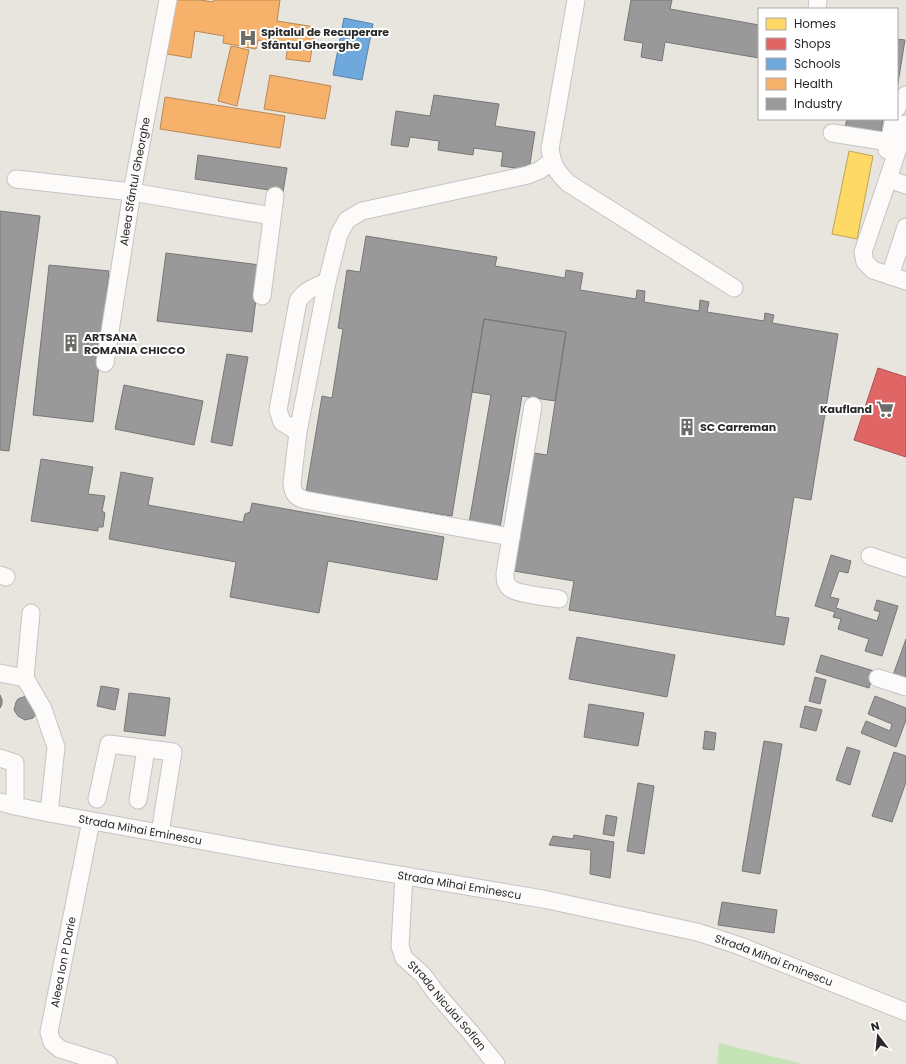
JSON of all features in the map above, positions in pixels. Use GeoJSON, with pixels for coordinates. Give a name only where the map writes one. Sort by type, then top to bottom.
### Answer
{"type":"FeatureCollection","features":[{"type":"Feature","properties":{"kind":"street","name":"Aleea Sfântul Gheorghe"},"geometry":{"type":"LineString","coordinates":[[105,364],[132,192],[168,0]]}},
{"type":"Feature","properties":{"kind":"street"},"geometry":{"type":"LineString","coordinates":[[576,0],[550,149],[552,161],[557,172],[568,183],[734,288]]}},
{"type":"Feature","properties":{"kind":"street"},"geometry":{"type":"LineString","coordinates":[[886,173],[889,142],[894,120]]}},
{"type":"Feature","properties":{"kind":"street"},"geometry":{"type":"LineString","coordinates":[[906,124],[886,173],[863,252],[865,262],[873,270],[906,281]]}},
{"type":"Feature","properties":{"kind":"street"},"geometry":{"type":"LineString","coordinates":[[832,133],[889,142]]}},
{"type":"Feature","properties":{"kind":"street"},"geometry":{"type":"LineString","coordinates":[[511,537],[298,498],[293,491],[292,483],[298,432],[327,282],[339,234],[347,220],[362,211],[528,175],[540,170],[552,161]]}},
{"type":"Feature","properties":{"kind":"street"},"geometry":{"type":"LineString","coordinates":[[886,173],[906,185]]}},
{"type":"Feature","properties":{"kind":"street"},"geometry":{"type":"LineString","coordinates":[[16,179],[132,192],[272,216]]}},
{"type":"Feature","properties":{"kind":"street"},"geometry":{"type":"LineString","coordinates":[[262,296],[274,196]]}},
{"type":"Feature","properties":{"kind":"street"},"geometry":{"type":"LineString","coordinates":[[890,276],[906,227]]}},
{"type":"Feature","properties":{"kind":"street"},"geometry":{"type":"LineString","coordinates":[[298,432],[282,422],[278,410],[298,301],[302,294],[308,290],[327,282]]}},
{"type":"Feature","properties":{"kind":"street"},"geometry":{"type":"LineString","coordinates":[[533,406],[505,573],[506,582],[510,588],[520,592],[559,599]]}},
{"type":"Feature","properties":{"kind":"street"},"geometry":{"type":"LineString","coordinates":[[870,556],[906,568]]}},
{"type":"Feature","properties":{"kind":"street"},"geometry":{"type":"LineString","coordinates":[[31,613],[26,678],[43,709],[56,747],[49,813]]}},
{"type":"Feature","properties":{"kind":"street"},"geometry":{"type":"LineString","coordinates":[[0,673],[26,678]]}},
{"type":"Feature","properties":{"kind":"street"},"geometry":{"type":"LineString","coordinates":[[878,678],[906,687]]}},
{"type":"Feature","properties":{"kind":"street"},"geometry":{"type":"LineString","coordinates":[[97,799],[109,744],[173,752],[160,833]]}},
{"type":"Feature","properties":{"kind":"street"},"geometry":{"type":"LineString","coordinates":[[138,800],[146,749]]}},
{"type":"Feature","properties":{"kind":"street"},"geometry":{"type":"LineString","coordinates":[[0,758],[15,763],[7,804]]}},
{"type":"Feature","properties":{"kind":"street","name":"Strada Mihai Eminescu"},"geometry":{"type":"LineString","coordinates":[[7,804],[49,813],[288,856],[543,899],[696,932],[740,946],[906,1012]]}},
{"type":"Feature","properties":{"kind":"street","name":"Aleea Ion P Darie"},"geometry":{"type":"LineString","coordinates":[[92,820],[49,1032],[52,1042],[60,1049],[108,1064]]}},
{"type":"Feature","properties":{"kind":"street","name":"Strada Niculai Sofian"},"geometry":{"type":"LineString","coordinates":[[404,876],[400,946],[404,958],[423,975],[436,993],[496,1064]]}},
{"type":"Feature","properties":{"kind":"green space"},"geometry":{"type":"Polygon","coordinates":[[[719,1043],[803,1064],[717,1064],[719,1043]]]}},
{"type":"Feature","properties":{"kind":"building: Homes"},"geometry":{"type":"Polygon","coordinates":[[[849,151],[873,156],[857,239],[832,234],[849,151]]]}},
{"type":"Feature","properties":{"kind":"building: Shops","name":"Kaufland"},"geometry":{"type":"Polygon","coordinates":[[[878,368],[906,377],[906,457],[854,440],[878,368]]]}},
{"type":"Feature","properties":{"kind":"building: Schools"},"geometry":{"type":"Polygon","coordinates":[[[344,18],[373,24],[362,80],[333,75],[344,18]]]}},
{"type":"Feature","properties":{"kind":"building: Health"},"geometry":{"type":"Polygon","coordinates":[[[176,0],[200,0],[213,2],[214,0],[280,0],[277,21],[315,27],[310,62],[286,59],[288,45],[258,40],[256,49],[223,43],[224,36],[195,31],[191,58],[167,54],[176,0]]]}},
{"type":"Feature","properties":{"kind":"building: Health"},"geometry":{"type":"Polygon","coordinates":[[[231,46],[249,50],[237,106],[218,101],[231,46]]]}},
{"type":"Feature","properties":{"kind":"building: Health"},"geometry":{"type":"Polygon","coordinates":[[[270,75],[331,86],[325,119],[264,109],[270,75]]]}},
{"type":"Feature","properties":{"kind":"building: Health"},"geometry":{"type":"Polygon","coordinates":[[[165,97],[285,116],[280,148],[160,129],[165,97]]]}},
{"type":"Feature","properties":{"kind":"building: Industry"},"geometry":{"type":"Polygon","coordinates":[[[631,0],[672,0],[670,9],[758,25],[758,58],[665,42],[662,61],[641,57],[643,43],[624,40],[631,0]]]}},
{"type":"Feature","properties":{"kind":"building: Industry"},"geometry":{"type":"Polygon","coordinates":[[[898,39],[905,40],[898,83],[898,39]]]}},
{"type":"Feature","properties":{"kind":"building: Industry"},"geometry":{"type":"Polygon","coordinates":[[[434,95],[499,104],[495,126],[535,132],[529,170],[501,166],[503,152],[474,148],[473,155],[438,150],[439,141],[410,137],[408,147],[391,145],[396,111],[430,116],[434,95]]]}},
{"type":"Feature","properties":{"kind":"building: Industry"},"geometry":{"type":"Polygon","coordinates":[[[847,120],[883,120],[881,134],[845,127],[847,120]]]}},
{"type":"Feature","properties":{"kind":"building: Industry"},"geometry":{"type":"Polygon","coordinates":[[[198,155],[287,168],[283,192],[195,179],[198,155]]]}},
{"type":"Feature","properties":{"kind":"building: Industry"},"geometry":{"type":"Polygon","coordinates":[[[0,211],[40,216],[9,451],[0,450],[0,211]]]}},
{"type":"Feature","properties":{"kind":"building: Industry","name":"SC Carreman"},"geometry":{"type":"Polygon","coordinates":[[[366,236],[497,257],[495,266],[565,278],[566,270],[583,273],[580,290],[636,299],[637,290],[645,291],[644,302],[699,311],[700,300],[709,302],[707,312],[764,321],[765,313],[774,315],[772,323],[838,334],[811,500],[794,497],[775,616],[789,618],[784,645],[569,610],[574,581],[514,571],[534,453],[547,455],[566,332],[484,319],[452,516],[306,492],[322,396],[332,398],[343,329],[338,328],[347,270],[360,272],[366,236]]]}},
{"type":"Feature","properties":{"kind":"building: Industry"},"geometry":{"type":"Polygon","coordinates":[[[166,253],[260,265],[252,332],[157,321],[166,253]]]}},
{"type":"Feature","properties":{"kind":"building: Industry","name":"ARTSANA ROMANIA CHICCO"},"geometry":{"type":"Polygon","coordinates":[[[49,265],[109,271],[93,422],[33,415],[49,265]]]}},
{"type":"Feature","properties":{"kind":"building: Industry"},"geometry":{"type":"Polygon","coordinates":[[[484,319],[566,332],[555,401],[522,396],[499,534],[468,529],[491,395],[472,392],[484,319]]]}},
{"type":"Feature","properties":{"kind":"building: Industry"},"geometry":{"type":"Polygon","coordinates":[[[227,354],[248,357],[232,446],[211,442],[227,354]]]}},
{"type":"Feature","properties":{"kind":"building: Industry"},"geometry":{"type":"Polygon","coordinates":[[[124,385],[203,401],[194,445],[115,429],[124,385]]]}},
{"type":"Feature","properties":{"kind":"building: Industry"},"geometry":{"type":"Polygon","coordinates":[[[41,459],[93,467],[88,494],[105,496],[102,511],[105,513],[103,527],[98,527],[98,531],[31,521],[41,459]]]}},
{"type":"Feature","properties":{"kind":"building: Industry"},"geometry":{"type":"Polygon","coordinates":[[[121,472],[153,478],[148,505],[243,522],[245,514],[250,512],[252,503],[444,537],[437,580],[328,561],[319,613],[230,597],[236,562],[109,539],[121,472]]]}},
{"type":"Feature","properties":{"kind":"building: Industry"},"geometry":{"type":"Polygon","coordinates":[[[831,555],[851,561],[848,573],[839,571],[830,597],[839,599],[836,608],[877,621],[880,612],[874,610],[877,600],[898,606],[882,656],[865,651],[869,639],[838,629],[841,619],[833,617],[835,612],[815,606],[831,555]]]}},
{"type":"Feature","properties":{"kind":"building: Industry"},"geometry":{"type":"Polygon","coordinates":[[[577,637],[675,655],[667,697],[569,679],[577,637]]]}},
{"type":"Feature","properties":{"kind":"building: Industry"},"geometry":{"type":"Polygon","coordinates":[[[906,639],[906,683],[892,678],[906,639]]]}},
{"type":"Feature","properties":{"kind":"building: Industry"},"geometry":{"type":"Polygon","coordinates":[[[821,655],[874,671],[869,688],[816,672],[821,655]]]}},
{"type":"Feature","properties":{"kind":"building: Industry"},"geometry":{"type":"Polygon","coordinates":[[[815,677],[826,680],[820,704],[809,701],[815,677]]]}},
{"type":"Feature","properties":{"kind":"building: Industry"},"geometry":{"type":"Polygon","coordinates":[[[101,686],[119,689],[115,710],[97,706],[101,686]]]}},
{"type":"Feature","properties":{"kind":"building: Industry"},"geometry":{"type":"Polygon","coordinates":[[[129,693],[170,698],[165,736],[124,731],[129,693]]]}},
{"type":"Feature","properties":{"kind":"building: Industry"},"geometry":{"type":"Polygon","coordinates":[[[0,695],[2,704],[0,708],[0,695]]]}},
{"type":"Feature","properties":{"kind":"building: Industry"},"geometry":{"type":"Polygon","coordinates":[[[30,696],[38,712],[33,718],[25,720],[18,716],[14,710],[18,699],[30,696]]]}},
{"type":"Feature","properties":{"kind":"building: Industry"},"geometry":{"type":"Polygon","coordinates":[[[875,696],[906,708],[906,720],[896,747],[861,733],[866,721],[890,731],[892,724],[868,714],[875,696]]]}},
{"type":"Feature","properties":{"kind":"building: Industry"},"geometry":{"type":"Polygon","coordinates":[[[589,704],[644,713],[638,746],[584,737],[589,704]]]}},
{"type":"Feature","properties":{"kind":"building: Industry"},"geometry":{"type":"Polygon","coordinates":[[[805,706],[822,710],[816,731],[800,727],[805,706]]]}},
{"type":"Feature","properties":{"kind":"building: Industry"},"geometry":{"type":"Polygon","coordinates":[[[705,731],[716,733],[714,750],[703,749],[705,731]]]}},
{"type":"Feature","properties":{"kind":"building: Industry"},"geometry":{"type":"Polygon","coordinates":[[[764,741],[782,744],[760,874],[742,871],[764,741]]]}},
{"type":"Feature","properties":{"kind":"building: Industry"},"geometry":{"type":"Polygon","coordinates":[[[847,747],[860,751],[850,785],[836,780],[847,747]]]}},
{"type":"Feature","properties":{"kind":"building: Industry"},"geometry":{"type":"Polygon","coordinates":[[[894,752],[906,756],[906,782],[892,822],[872,816],[894,752]]]}},
{"type":"Feature","properties":{"kind":"building: Industry"},"geometry":{"type":"Polygon","coordinates":[[[638,783],[654,786],[644,854],[627,851],[638,783]]]}},
{"type":"Feature","properties":{"kind":"building: Industry"},"geometry":{"type":"Polygon","coordinates":[[[606,815],[617,817],[614,836],[603,834],[606,815]]]}},
{"type":"Feature","properties":{"kind":"building: Industry"},"geometry":{"type":"Polygon","coordinates":[[[574,835],[614,842],[610,878],[590,874],[591,850],[549,845],[553,836],[573,839],[574,835]]]}},
{"type":"Feature","properties":{"kind":"building: Industry"},"geometry":{"type":"Polygon","coordinates":[[[722,902],[777,910],[774,933],[718,925],[722,902]]]}},
{"type":"Feature","properties":{"kind":"place","name":"Spitalul de Recuperare Sfântul Gheorghe"},"geometry":{"type":"Point","coordinates":[248,38]}},
{"type":"Feature","properties":{"kind":"place","name":"ARTSANA ROMANIA CHICCO"},"geometry":{"type":"Point","coordinates":[71,343]}},
{"type":"Feature","properties":{"kind":"place","name":"Kaufland"},"geometry":{"type":"Point","coordinates":[885,409]}},
{"type":"Feature","properties":{"kind":"place","name":"SC Carreman"},"geometry":{"type":"Point","coordinates":[687,427]}}]}
